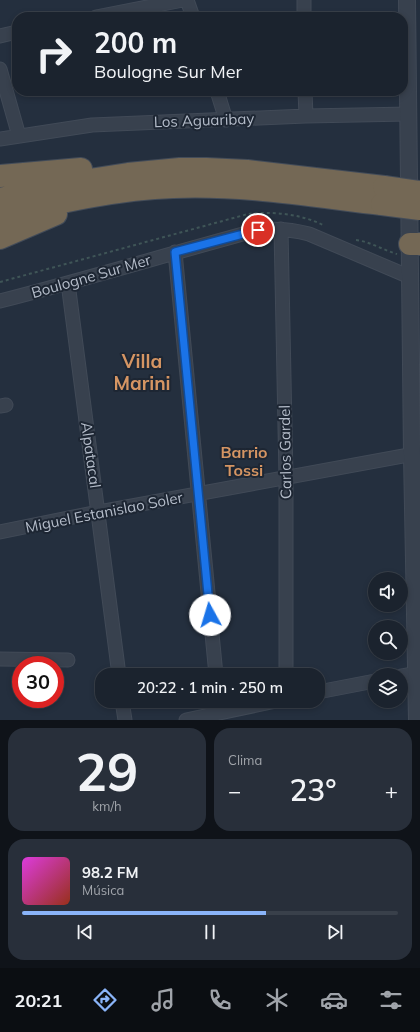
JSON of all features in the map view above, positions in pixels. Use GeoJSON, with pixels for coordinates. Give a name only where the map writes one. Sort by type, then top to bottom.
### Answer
{"type":"FeatureCollection","features":[{"type":"Feature","properties":{"kind":"highway"},"geometry":{"type":"LineString","coordinates":[[0,176],[125,166],[152,165],[180,169]]}},
{"type":"Feature","properties":{"kind":"highway"},"geometry":{"type":"LineString","coordinates":[[0,199],[128,174],[180,169],[206,169],[247,171],[383,196],[420,209]]}},
{"type":"Feature","properties":{"kind":"highway"},"geometry":{"type":"LineString","coordinates":[[0,216],[103,194],[173,187],[222,187],[383,196],[420,192]]}},
{"type":"Feature","properties":{"kind":"highway"},"geometry":{"type":"LineString","coordinates":[[0,238],[103,194]]}},
{"type":"Feature","properties":{"kind":"street"},"geometry":{"type":"LineString","coordinates":[[122,12],[183,0]]}},
{"type":"Feature","properties":{"kind":"street"},"geometry":{"type":"LineString","coordinates":[[187,0],[191,12]]}},
{"type":"Feature","properties":{"kind":"street"},"geometry":{"type":"LineString","coordinates":[[304,0],[304,12]]}},
{"type":"Feature","properties":{"kind":"street"},"geometry":{"type":"LineString","coordinates":[[407,0],[407,12]]}},
{"type":"Feature","properties":{"kind":"street"},"geometry":{"type":"LineString","coordinates":[[0,36],[12,33]]}},
{"type":"Feature","properties":{"kind":"street"},"geometry":{"type":"LineString","coordinates":[[408,57],[409,114],[415,157],[415,244],[410,277],[416,454],[417,720]]}},
{"type":"Feature","properties":{"kind":"street"},"geometry":{"type":"LineString","coordinates":[[0,69],[19,136]]}},
{"type":"Feature","properties":{"kind":"street"},"geometry":{"type":"LineString","coordinates":[[219,96],[226,120]]}},
{"type":"Feature","properties":{"kind":"street"},"geometry":{"type":"LineString","coordinates":[[305,96],[306,116]]}},
{"type":"Feature","properties":{"kind":"street","name":"Los Aguaribay"},"geometry":{"type":"LineString","coordinates":[[0,139],[92,125],[306,116],[409,114]]}},
{"type":"Feature","properties":{"kind":"street","name":"Boulogne Sur Mer"},"geometry":{"type":"LineString","coordinates":[[0,301],[68,284],[175,252],[258,230],[281,229],[309,234],[410,277]]}},
{"type":"Feature","properties":{"kind":"street","name":"Carlos Gardel"},"geometry":{"type":"LineString","coordinates":[[281,229],[286,477],[286,668]]}},
{"type":"Feature","properties":{"kind":"street"},"geometry":{"type":"LineString","coordinates":[[175,252],[215,668]]}},
{"type":"Feature","properties":{"kind":"street","name":"Alpatacal"},"geometry":{"type":"LineString","coordinates":[[68,284],[118,668]]}},
{"type":"Feature","properties":{"kind":"street","name":"Miguel Estanislao Soler"},"geometry":{"type":"LineString","coordinates":[[0,532],[98,512],[416,454]]}},
{"type":"Feature","properties":{"kind":"street"},"geometry":{"type":"LineString","coordinates":[[0,659],[68,660]]}},
{"type":"Feature","properties":{"kind":"street"},"geometry":{"type":"LineString","coordinates":[[408,674],[418,672]]}},
{"type":"Feature","properties":{"kind":"street"},"geometry":{"type":"LineString","coordinates":[[325,691],[368,682]]}},
{"type":"Feature","properties":{"kind":"street"},"geometry":{"type":"LineString","coordinates":[[123,708],[125,720]]}},
{"type":"Feature","properties":{"kind":"street"},"geometry":{"type":"LineString","coordinates":[[186,720],[216,708]]}},
{"type":"Feature","properties":{"kind":"district","name":"Villa Marini"},"geometry":{"type":"Point","coordinates":[142,372]}},
{"type":"Feature","properties":{"kind":"district","name":"Barrio Tossi"},"geometry":{"type":"Point","coordinates":[244,461]}},
{"type":"Feature","properties":{"kind":"route"},"geometry":{"type":"LineString","coordinates":[[210,615],[175,252],[258,230]]}}]}
